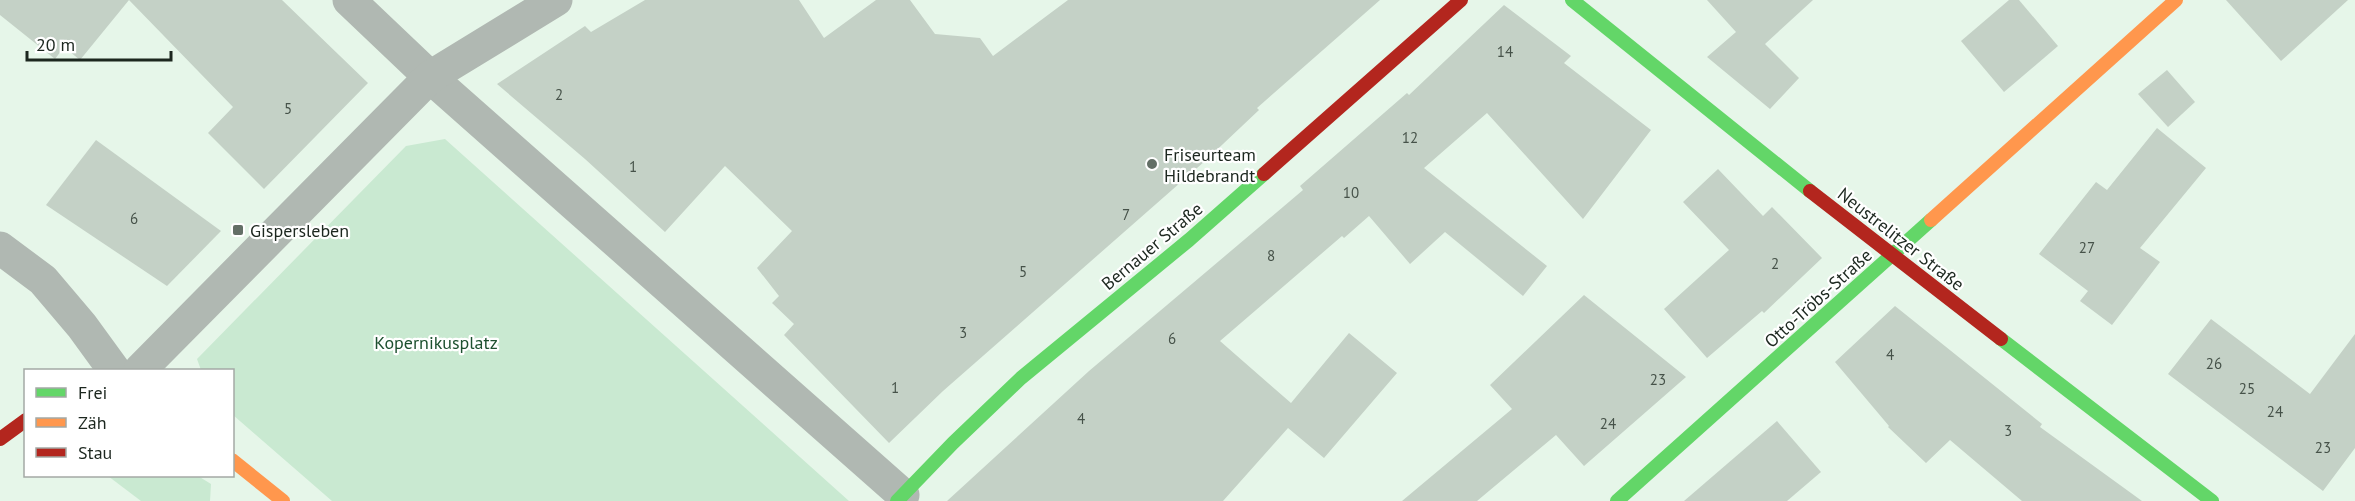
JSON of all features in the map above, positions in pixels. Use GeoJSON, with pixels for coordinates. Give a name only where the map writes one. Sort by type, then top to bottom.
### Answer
{"type":"FeatureCollection","features":[{"type":"Feature","properties":{"kind":"street"},"geometry":{"type":"LineString","coordinates":[[349,0],[429,77],[900,498]]}},
{"type":"Feature","properties":{"kind":"street"},"geometry":{"type":"LineString","coordinates":[[141,369],[429,77],[556,0]]}},
{"type":"Feature","properties":{"kind":"street","name":"Bernauer Straße"},"geometry":{"type":"LineString","coordinates":[[900,498],[953,443],[1022,378],[1206,225],[1461,0]]}},
{"type":"Feature","properties":{"kind":"street","name":"Neustrelitzer Straße"},"geometry":{"type":"LineString","coordinates":[[1572,0],[1892,256],[2212,501]]}},
{"type":"Feature","properties":{"kind":"street","name":"Otto-Tröbs-Straße"},"geometry":{"type":"LineString","coordinates":[[1617,501],[2176,0]]}},
{"type":"Feature","properties":{"kind":"street"},"geometry":{"type":"LineString","coordinates":[[0,248],[43,280],[82,326],[113,369]]}},
{"type":"Feature","properties":{"kind":"street"},"geometry":{"type":"LineString","coordinates":[[0,439],[24,421]]}},
{"type":"Feature","properties":{"kind":"street"},"geometry":{"type":"LineString","coordinates":[[234,462],[283,501]]}},
{"type":"Feature","properties":{"kind":"green space","name":"Kopernikusplatz"},"geometry":{"type":"Polygon","coordinates":[[[445,139],[849,501],[332,501],[234,416],[234,369],[201,369],[197,359],[406,146],[445,139]]]}},
{"type":"Feature","properties":{"kind":"green space"},"geometry":{"type":"Polygon","coordinates":[[[109,477],[200,477],[211,484],[210,501],[141,501],[109,477]]]}},
{"type":"Feature","properties":{"kind":"building"},"geometry":{"type":"Polygon","coordinates":[[[0,0],[129,0],[80,60],[64,47],[55,59],[0,15],[0,0]]]}},
{"type":"Feature","properties":{"kind":"building"},"geometry":{"type":"Polygon","coordinates":[[[129,0],[282,0],[368,83],[264,189],[208,133],[233,107],[129,0]]]}},
{"type":"Feature","properties":{"kind":"building"},"geometry":{"type":"Polygon","coordinates":[[[645,0],[799,0],[824,38],[876,0],[910,0],[935,34],[980,38],[993,56],[1068,0],[1380,0],[1257,108],[1259,110],[1205,161],[943,391],[889,443],[784,335],[794,324],[772,303],[779,296],[757,268],[792,231],[725,166],[665,232],[585,159],[497,84],[585,26],[591,32],[645,0]]]}},
{"type":"Feature","properties":{"kind":"building"},"geometry":{"type":"Polygon","coordinates":[[[1707,0],[1813,0],[1765,44],[1799,78],[1770,109],[1707,57],[1736,32],[1707,0]]]}},
{"type":"Feature","properties":{"kind":"building"},"geometry":{"type":"Polygon","coordinates":[[[2009,0],[2019,0],[2058,46],[2004,92],[1961,41],[2009,0]]]}},
{"type":"Feature","properties":{"kind":"building"},"geometry":{"type":"Polygon","coordinates":[[[2226,0],[2348,0],[2281,61],[2226,0]]]}},
{"type":"Feature","properties":{"kind":"building"},"geometry":{"type":"Polygon","coordinates":[[[1504,5],[1571,56],[1564,63],[1651,130],[1583,219],[1487,113],[1424,168],[1547,266],[1523,296],[1445,232],[1410,264],[1369,216],[1344,238],[1342,236],[1220,341],[1291,403],[1349,333],[1397,373],[1324,458],[1288,428],[1223,501],[947,501],[1089,371],[1303,190],[1300,186],[1407,93],[1409,95],[1504,5]]]}},
{"type":"Feature","properties":{"kind":"building"},"geometry":{"type":"Polygon","coordinates":[[[2167,70],[2195,102],[2168,127],[2138,94],[2167,70]]]}},
{"type":"Feature","properties":{"kind":"building"},"geometry":{"type":"Polygon","coordinates":[[[2157,128],[2206,168],[2140,248],[2160,262],[2112,325],[2080,301],[2088,291],[2039,254],[2096,182],[2107,190],[2157,128]]]}},
{"type":"Feature","properties":{"kind":"building"},"geometry":{"type":"Polygon","coordinates":[[[96,140],[221,231],[167,286],[46,205],[96,140]]]}},
{"type":"Feature","properties":{"kind":"building"},"geometry":{"type":"Polygon","coordinates":[[[1718,169],[1763,216],[1772,207],[1822,258],[1764,313],[1762,311],[1707,358],[1664,309],[1729,250],[1683,202],[1718,169]]]}},
{"type":"Feature","properties":{"kind":"building"},"geometry":{"type":"Polygon","coordinates":[[[1584,295],[1686,377],[1584,466],[1556,435],[1477,501],[1402,501],[1512,409],[1490,385],[1584,295]]]}},
{"type":"Feature","properties":{"kind":"building"},"geometry":{"type":"Polygon","coordinates":[[[1895,306],[2042,424],[2040,427],[2142,501],[2022,501],[1950,440],[1926,463],[1888,427],[1835,362],[1895,306]]]}},
{"type":"Feature","properties":{"kind":"building"},"geometry":{"type":"Polygon","coordinates":[[[2211,319],[2310,394],[2355,334],[2355,448],[2323,491],[2168,374],[2211,319]]]}},
{"type":"Feature","properties":{"kind":"building"},"geometry":{"type":"Polygon","coordinates":[[[1777,421],[1821,472],[1787,501],[1684,501],[1777,421]]]}},
{"type":"Feature","properties":{"kind":"traffic: fast"},"geometry":{"type":"LineString","coordinates":[[1572,0],[1810,191]]}},
{"type":"Feature","properties":{"kind":"traffic: fast"},"geometry":{"type":"LineString","coordinates":[[897,501],[1021,378],[1189,240],[1264,174]]}},
{"type":"Feature","properties":{"kind":"traffic: fast"},"geometry":{"type":"LineString","coordinates":[[1617,501],[1931,220]]}},
{"type":"Feature","properties":{"kind":"traffic: fast"},"geometry":{"type":"LineString","coordinates":[[2001,339],[2212,501]]}},
{"type":"Feature","properties":{"kind":"traffic: slow"},"geometry":{"type":"LineString","coordinates":[[1931,220],[2176,0]]}},
{"type":"Feature","properties":{"kind":"traffic: slow"},"geometry":{"type":"LineString","coordinates":[[234,462],[283,501]]}},
{"type":"Feature","properties":{"kind":"traffic: jam"},"geometry":{"type":"LineString","coordinates":[[1264,174],[1461,0]]}},
{"type":"Feature","properties":{"kind":"traffic: jam"},"geometry":{"type":"LineString","coordinates":[[1810,191],[2001,339]]}},
{"type":"Feature","properties":{"kind":"traffic: jam"},"geometry":{"type":"LineString","coordinates":[[0,439],[24,421]]}},
{"type":"Feature","properties":{"kind":"place","name":"Friseurteam Hildebrandt"},"geometry":{"type":"Point","coordinates":[1152,164]}},
{"type":"Feature","properties":{"kind":"place","name":"Gispersleben"},"geometry":{"type":"Point","coordinates":[238,230]}}]}
